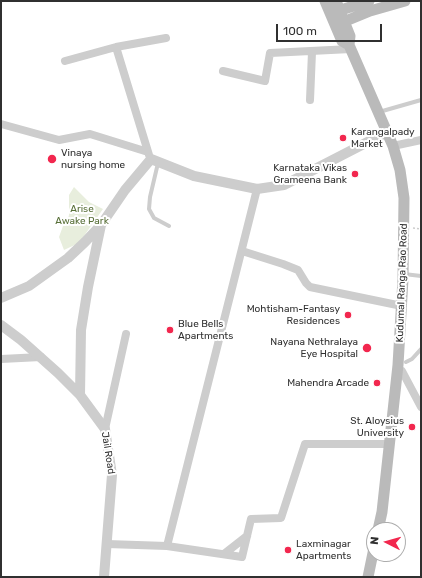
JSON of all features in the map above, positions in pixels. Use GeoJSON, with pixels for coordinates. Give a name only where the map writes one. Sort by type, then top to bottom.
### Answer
{"type":"FeatureCollection","features":[{"type":"Feature","properties":{"kind":"main road","name":"Kudumal Ranga Rao Road"},"geometry":{"type":"LineString","coordinates":[[325,1],[338,15],[350,36],[347,45],[393,146],[400,170],[404,198],[401,364],[380,522]]}},
{"type":"Feature","properties":{"kind":"main road"},"geometry":{"type":"LineString","coordinates":[[338,15],[369,1]]}},
{"type":"Feature","properties":{"kind":"main road"},"geometry":{"type":"LineString","coordinates":[[338,15],[370,11],[405,1]]}},
{"type":"Feature","properties":{"kind":"main road"},"geometry":{"type":"LineString","coordinates":[[368,577],[371,562]]}},
{"type":"Feature","properties":{"kind":"street"},"geometry":{"type":"LineString","coordinates":[[65,61],[116,47],[166,38]]}},
{"type":"Feature","properties":{"kind":"street"},"geometry":{"type":"LineString","coordinates":[[223,72],[265,81],[270,53],[312,52],[347,45]]}},
{"type":"Feature","properties":{"kind":"street"},"geometry":{"type":"LineString","coordinates":[[116,47],[152,158]]}},
{"type":"Feature","properties":{"kind":"street"},"geometry":{"type":"LineString","coordinates":[[310,100],[312,52]]}},
{"type":"Feature","properties":{"kind":"street"},"geometry":{"type":"LineString","coordinates":[[1,124],[59,140],[90,134],[194,176],[257,189],[284,185],[387,132]]}},
{"type":"Feature","properties":{"kind":"street"},"geometry":{"type":"LineString","coordinates":[[393,146],[421,140]]}},
{"type":"Feature","properties":{"kind":"street"},"geometry":{"type":"LineString","coordinates":[[1,298],[29,286],[68,258],[101,225],[125,190],[152,158]]}},
{"type":"Feature","properties":{"kind":"street"},"geometry":{"type":"LineString","coordinates":[[167,546],[257,189]]}},
{"type":"Feature","properties":{"kind":"street"},"geometry":{"type":"LineString","coordinates":[[80,395],[81,330],[101,225]]}},
{"type":"Feature","properties":{"kind":"street"},"geometry":{"type":"LineString","coordinates":[[242,251],[298,270],[310,287],[402,306]]}},
{"type":"Feature","properties":{"kind":"street","name":"Jail Road"},"geometry":{"type":"LineString","coordinates":[[1,325],[42,357],[80,395],[105,429],[112,475],[104,577]]}},
{"type":"Feature","properties":{"kind":"street"},"geometry":{"type":"LineString","coordinates":[[105,429],[126,334]]}},
{"type":"Feature","properties":{"kind":"street"},"geometry":{"type":"LineString","coordinates":[[1,359],[42,357]]}},
{"type":"Feature","properties":{"kind":"street"},"geometry":{"type":"LineString","coordinates":[[58,373],[64,376],[74,374],[81,363]]}},
{"type":"Feature","properties":{"kind":"street"},"geometry":{"type":"LineString","coordinates":[[401,364],[402,371],[421,407]]}},
{"type":"Feature","properties":{"kind":"street"},"geometry":{"type":"LineString","coordinates":[[107,544],[167,546],[242,557],[251,519],[280,518],[305,444],[390,444]]}},
{"type":"Feature","properties":{"kind":"street"},"geometry":{"type":"LineString","coordinates":[[224,554],[247,536]]}},
{"type":"Feature","properties":{"kind":"lane"},"geometry":{"type":"LineString","coordinates":[[379,113],[421,100]]}},
{"type":"Feature","properties":{"kind":"lane"},"geometry":{"type":"LineString","coordinates":[[152,158],[149,209],[154,218],[169,226]]}},
{"type":"Feature","properties":{"kind":"lane"},"geometry":{"type":"LineString","coordinates":[[403,274],[421,276]]}},
{"type":"Feature","properties":{"kind":"lane"},"geometry":{"type":"LineString","coordinates":[[401,364],[412,359],[421,349]]}},
{"type":"Feature","properties":{"kind":"green space","name":"Arise Awake Park"},"geometry":{"type":"Polygon","coordinates":[[[74,187],[89,202],[103,209],[79,243],[64,250],[59,237],[63,226],[66,226],[69,215],[69,195],[74,187]]]}},
{"type":"Feature","properties":{"kind":"place","name":"Karangalpady Market"},"geometry":{"type":"Point","coordinates":[343,138]}},
{"type":"Feature","properties":{"kind":"place","name":"Vinaya nursing home"},"geometry":{"type":"Point","coordinates":[52,159]}},
{"type":"Feature","properties":{"kind":"place","name":"Karnataka Vikas Grameena Bank"},"geometry":{"type":"Point","coordinates":[355,174]}},
{"type":"Feature","properties":{"kind":"place","name":"Mohtisham-Fantasy Residences"},"geometry":{"type":"Point","coordinates":[348,315]}},
{"type":"Feature","properties":{"kind":"place","name":"Blue Bells Apartments"},"geometry":{"type":"Point","coordinates":[170,330]}},
{"type":"Feature","properties":{"kind":"place","name":"Nayana Nethralaya Eye Hospital"},"geometry":{"type":"Point","coordinates":[367,348]}},
{"type":"Feature","properties":{"kind":"place","name":"Mahendra Arcade"},"geometry":{"type":"Point","coordinates":[377,383]}},
{"type":"Feature","properties":{"kind":"place","name":"St. Aloysius University"},"geometry":{"type":"Point","coordinates":[412,427]}},
{"type":"Feature","properties":{"kind":"place","name":"Laxminagar Apartments"},"geometry":{"type":"Point","coordinates":[288,550]}}]}
